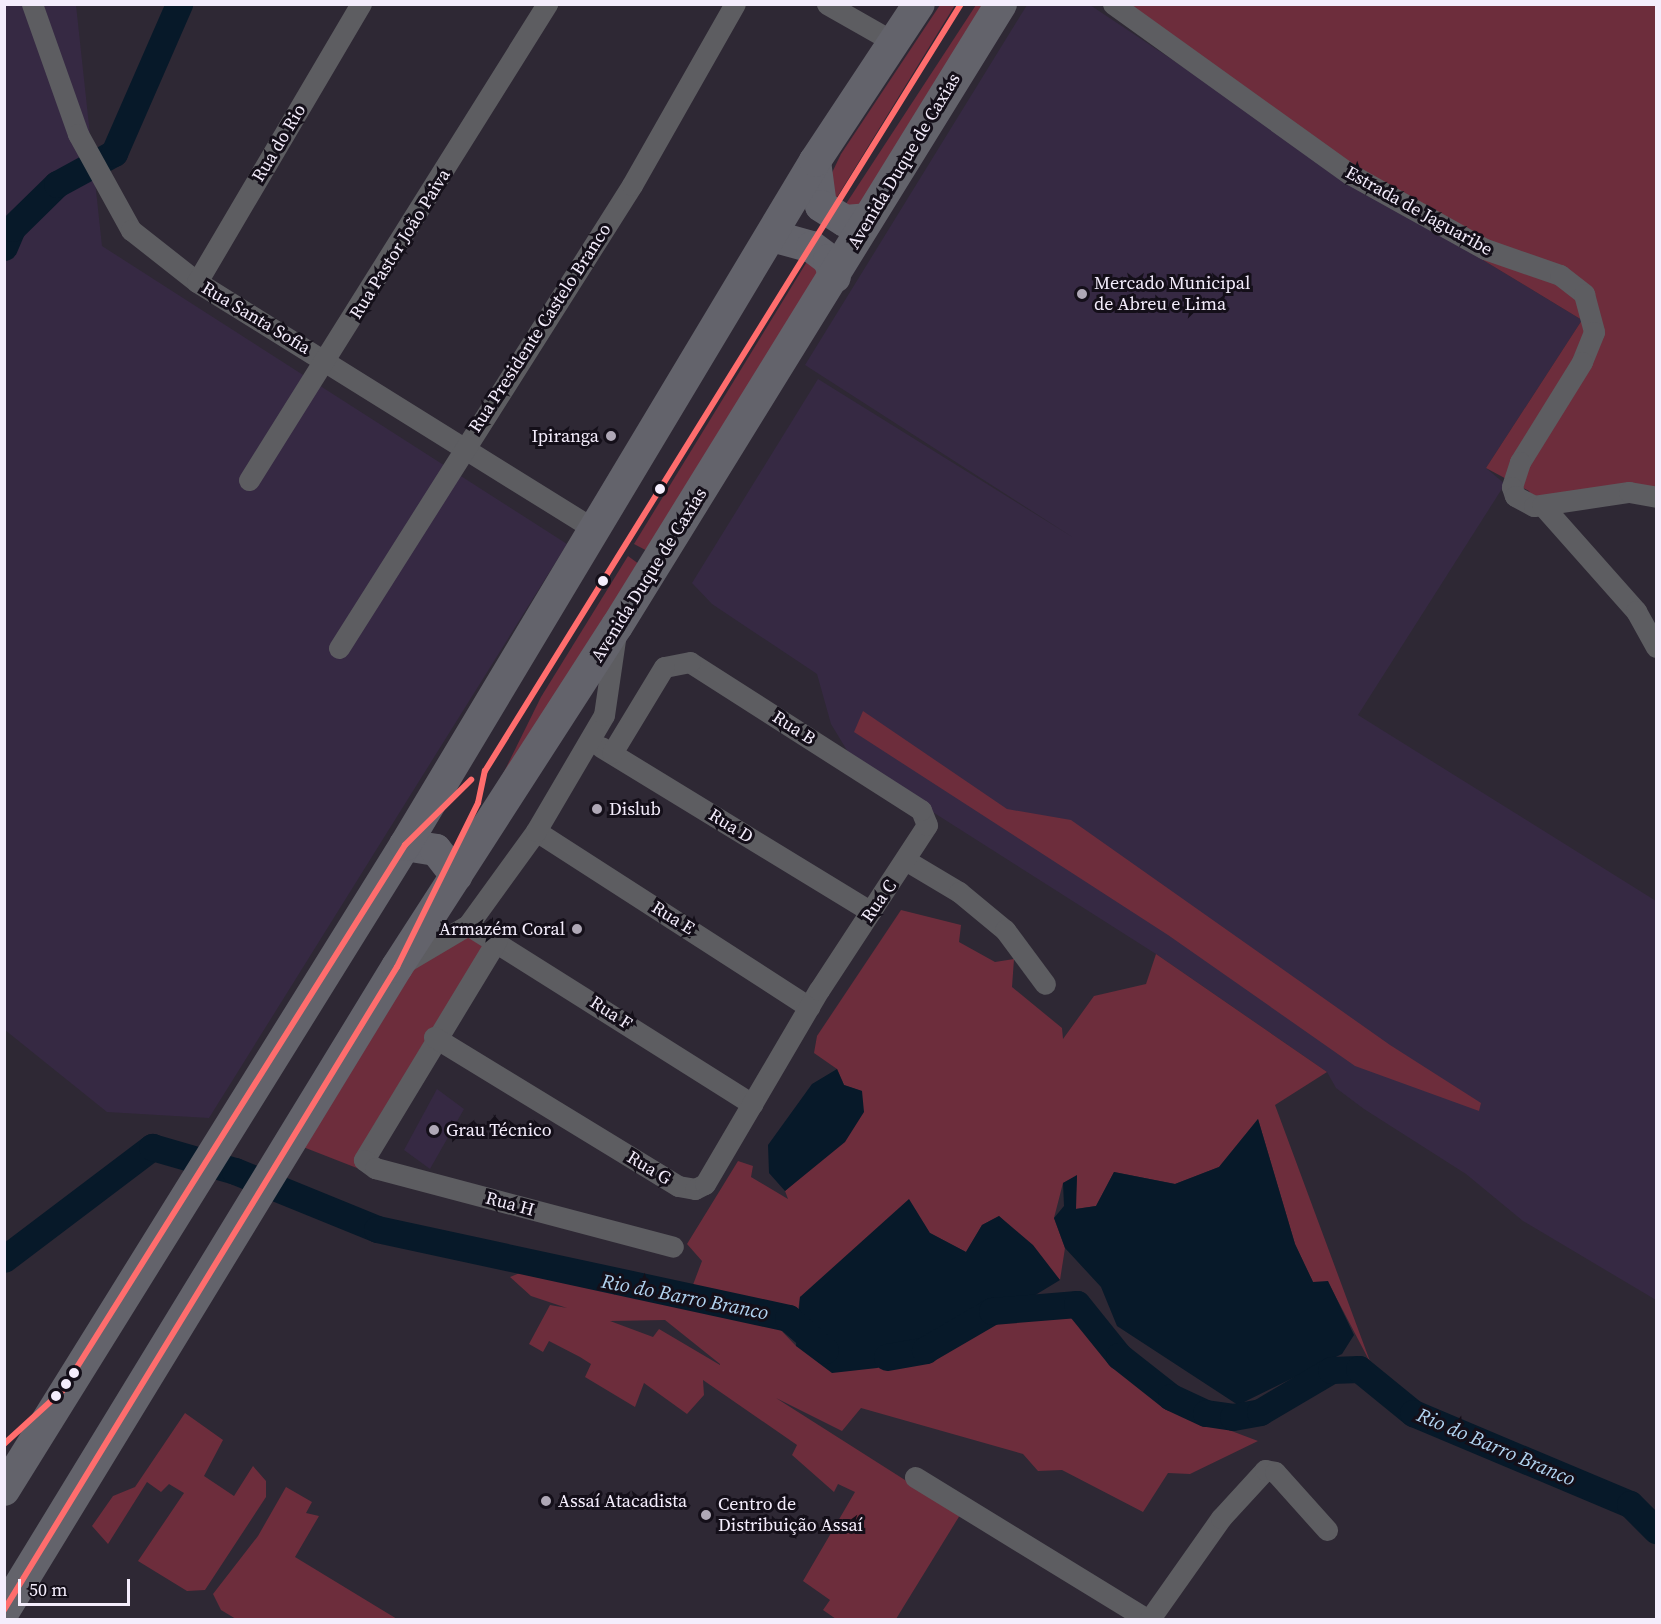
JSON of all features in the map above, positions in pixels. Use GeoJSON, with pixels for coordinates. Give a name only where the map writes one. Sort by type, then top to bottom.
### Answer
{"type":"FeatureCollection","features":[{"type":"Feature","properties":{"kind":"highway"},"geometry":{"type":"LineString","coordinates":[[4,1490],[62,1391],[192,1184],[222,1132],[405,845],[596,530],[815,161],[919,4]]}},
{"type":"Feature","properties":{"kind":"highway","name":"Avenida Duque de Caxias"},"geometry":{"type":"LineString","coordinates":[[4,1611],[245,1220],[290,1141],[397,967],[617,627],[835,278],[867,219],[1001,4]]}},
{"type":"Feature","properties":{"kind":"highway"},"geometry":{"type":"LineString","coordinates":[[815,161],[821,206],[844,221],[867,219]]}},
{"type":"Feature","properties":{"kind":"highway"},"geometry":{"type":"LineString","coordinates":[[772,236],[812,247],[829,260],[835,278]]}},
{"type":"Feature","properties":{"kind":"highway"},"geometry":{"type":"LineString","coordinates":[[405,845],[436,850],[456,876]]}},
{"type":"Feature","properties":{"kind":"highway"},"geometry":{"type":"LineString","coordinates":[[4,1444],[62,1391]]}},
{"type":"Feature","properties":{"kind":"street","name":"Rua Santa Sofia"},"geometry":{"type":"LineString","coordinates":[[32,4],[78,134],[112,200],[131,230],[197,282],[596,530]]}},
{"type":"Feature","properties":{"kind":"street","name":"Rua do Rio"},"geometry":{"type":"LineString","coordinates":[[197,282],[361,4]]}},
{"type":"Feature","properties":{"kind":"street","name":"Rua Pastor João Paiva"},"geometry":{"type":"LineString","coordinates":[[249,480],[327,362],[547,4]]}},
{"type":"Feature","properties":{"kind":"street","name":"Rua Presidente Castelo Branco"},"geometry":{"type":"LineString","coordinates":[[339,648],[464,446],[632,185],[735,4]]}},
{"type":"Feature","properties":{"kind":"street"},"geometry":{"type":"LineString","coordinates":[[827,4],[894,42]]}},
{"type":"Feature","properties":{"kind":"street","name":"Estrada de Jaguaribe"},"geometry":{"type":"LineString","coordinates":[[1113,4],[1350,174],[1485,249],[1560,275],[1584,294],[1594,332],[1582,362],[1513,476],[1515,496],[1542,505],[1629,492],[1656,497]]}},
{"type":"Feature","properties":{"kind":"street","name":"Estrada de Jaguaribe"},"geometry":{"type":"LineString","coordinates":[[1542,505],[1636,611],[1656,647]]}},
{"type":"Feature","properties":{"kind":"street"},"geometry":{"type":"LineString","coordinates":[[397,967],[468,925],[536,831],[604,715],[617,627]]}},
{"type":"Feature","properties":{"kind":"street","name":"Rua B"},"geometry":{"type":"LineString","coordinates":[[612,753],[664,667],[690,662],[921,810]]}},
{"type":"Feature","properties":{"kind":"street","name":"Rua D"},"geometry":{"type":"LineString","coordinates":[[590,741],[871,912]]}},
{"type":"Feature","properties":{"kind":"street","name":"Rua C"},"geometry":{"type":"LineString","coordinates":[[814,998],[907,861],[927,825],[921,810]]}},
{"type":"Feature","properties":{"kind":"street","name":"Rua E"},"geometry":{"type":"LineString","coordinates":[[536,831],[814,998]]}},
{"type":"Feature","properties":{"kind":"street"},"geometry":{"type":"LineString","coordinates":[[907,861],[959,892],[1005,930],[1045,984]]}},
{"type":"Feature","properties":{"kind":"street","name":"Rua F"},"geometry":{"type":"LineString","coordinates":[[468,925],[497,940],[752,1104]]}},
{"type":"Feature","properties":{"kind":"street"},"geometry":{"type":"LineString","coordinates":[[434,1037],[497,940]]}},
{"type":"Feature","properties":{"kind":"street","name":"Rua G"},"geometry":{"type":"LineString","coordinates":[[434,1037],[685,1190],[705,1184],[814,998]]}},
{"type":"Feature","properties":{"kind":"street","name":"Rua H"},"geometry":{"type":"LineString","coordinates":[[434,1037],[368,1146],[364,1160],[375,1168],[673,1246]]}},
{"type":"Feature","properties":{"kind":"street"},"geometry":{"type":"LineString","coordinates":[[915,1477],[1148,1620],[1221,1518],[1265,1470],[1275,1472],[1327,1530]]}},
{"type":"Feature","properties":{"kind":"shaded area"},"geometry":{"type":"Polygon","coordinates":[[[4,5],[76,5],[102,246],[567,544],[209,1118],[107,1112],[5,1030],[4,5]]]}},
{"type":"Feature","properties":{"kind":"shaded area"},"geometry":{"type":"Polygon","coordinates":[[[940,5],[955,5],[831,207],[828,181],[841,154],[940,5]]]}},
{"type":"Feature","properties":{"kind":"shaded area"},"geometry":{"type":"Polygon","coordinates":[[[976,5],[995,5],[864,215],[840,213],[976,5]]]}},
{"type":"Feature","properties":{"kind":"shaded area"},"geometry":{"type":"Polygon","coordinates":[[[1027,5],[1090,5],[1379,197],[1582,320],[1486,468],[1505,484],[1358,715],[1656,901],[1656,1300],[1523,1221],[1466,1174],[1364,1109],[1336,1088],[1327,1072],[1156,954],[854,762],[831,724],[817,674],[712,604],[692,583],[818,379],[1074,538],[805,365],[1027,5]]]}},
{"type":"Feature","properties":{"kind":"shaded area"},"geometry":{"type":"Polygon","coordinates":[[[1128,5],[1656,5],[1656,495],[1536,506],[1529,491],[1486,468],[1582,320],[1379,197],[1128,5]]]}},
{"type":"Feature","properties":{"kind":"shaded area"},"geometry":{"type":"Polygon","coordinates":[[[811,255],[824,275],[657,556],[634,544],[811,255]]]}},
{"type":"Feature","properties":{"kind":"shaded area"},"geometry":{"type":"Polygon","coordinates":[[[628,556],[647,570],[502,776],[541,697],[628,556]]]}},
{"type":"Feature","properties":{"kind":"shaded area"},"geometry":{"type":"Polygon","coordinates":[[[863,711],[1007,809],[1071,820],[1390,1045],[1481,1103],[1479,1111],[1355,1066],[1168,935],[854,732],[863,711]]]}},
{"type":"Feature","properties":{"kind":"shaded area"},"geometry":{"type":"Polygon","coordinates":[[[901,910],[961,925],[959,942],[995,962],[1014,959],[1012,987],[1062,1028],[1063,1039],[1094,996],[1146,984],[1156,954],[1327,1072],[1275,1105],[1371,1364],[1328,1282],[1313,1282],[1295,1244],[1258,1119],[1219,1167],[1175,1184],[1114,1172],[1096,1206],[1075,1209],[1077,1176],[1063,1183],[1054,1218],[1065,1248],[1060,1280],[999,1216],[982,1225],[966,1252],[930,1233],[800,1297],[796,1325],[788,1318],[691,1290],[702,1261],[687,1244],[738,1161],[753,1166],[751,1177],[788,1199],[785,1191],[802,1176],[862,1091],[844,1085],[837,1069],[814,1053],[817,1036],[901,910]]]}},
{"type":"Feature","properties":{"kind":"shaded area"},"geometry":{"type":"Polygon","coordinates":[[[461,934],[503,946],[362,1170],[298,1145],[407,971],[461,934]]]}},
{"type":"Feature","properties":{"kind":"shaded area","name":"Grau Técnico"},"geometry":{"type":"Polygon","coordinates":[[[437,1089],[464,1109],[430,1169],[404,1150],[437,1089]]]}},
{"type":"Feature","properties":{"kind":"shaded area"},"geometry":{"type":"Polygon","coordinates":[[[527,1270],[775,1324],[796,1346],[877,1368],[1005,1313],[1065,1305],[1126,1377],[1176,1410],[1258,1441],[1190,1474],[1168,1473],[1143,1512],[1062,1470],[1038,1471],[1023,1454],[861,1408],[842,1431],[776,1398],[960,1515],[896,1619],[836,1619],[823,1610],[830,1600],[803,1581],[855,1492],[838,1484],[834,1492],[792,1455],[797,1445],[703,1380],[704,1395],[687,1414],[644,1383],[635,1407],[585,1377],[591,1364],[580,1357],[549,1341],[543,1352],[529,1344],[550,1305],[567,1308],[531,1296],[510,1277],[527,1270]],[[665,1320],[610,1321],[653,1337],[659,1329],[720,1364],[665,1320]]]}},
{"type":"Feature","properties":{"kind":"shaded area"},"geometry":{"type":"Polygon","coordinates":[[[185,1413],[223,1440],[204,1476],[234,1496],[253,1466],[266,1481],[266,1497],[205,1590],[187,1591],[138,1561],[184,1493],[169,1484],[161,1492],[147,1482],[108,1544],[92,1526],[113,1496],[135,1487],[185,1413]]]}},
{"type":"Feature","properties":{"kind":"shaded area"},"geometry":{"type":"Polygon","coordinates":[[[286,1487],[312,1502],[306,1513],[319,1516],[295,1557],[397,1619],[236,1619],[221,1610],[213,1594],[258,1536],[286,1487]]]}},
{"type":"Feature","properties":{"kind":"water"},"geometry":{"type":"Polygon","coordinates":[[[837,1069],[844,1085],[862,1091],[864,1112],[845,1142],[785,1191],[769,1173],[768,1145],[812,1084],[837,1069]]]}},
{"type":"Feature","properties":{"kind":"water"},"geometry":{"type":"Polygon","coordinates":[[[1258,1119],[1295,1244],[1313,1282],[1328,1281],[1354,1335],[1342,1354],[1238,1405],[1117,1326],[1101,1287],[1065,1248],[1054,1218],[1064,1206],[1063,1183],[1077,1175],[1076,1209],[1096,1206],[1114,1172],[1175,1184],[1219,1167],[1258,1119]]]}},
{"type":"Feature","properties":{"kind":"water"},"geometry":{"type":"Polygon","coordinates":[[[909,1199],[930,1233],[966,1252],[982,1225],[999,1216],[1033,1245],[1060,1280],[986,1325],[877,1368],[832,1373],[796,1346],[800,1297],[909,1199]]]}},
{"type":"Feature","properties":{"kind":"waterway","name":"Rio do Barro Branco"},"geometry":{"type":"LineString","coordinates":[[4,247],[12,228],[57,184],[114,153],[179,4]]}},
{"type":"Feature","properties":{"kind":"waterway","name":"Rio do Barro Branco"},"geometry":{"type":"LineString","coordinates":[[4,1259],[152,1147],[235,1171],[377,1229],[788,1318],[825,1350]]}},
{"type":"Feature","properties":{"kind":"waterway","name":"Rio do Barro Branco"},"geometry":{"type":"LineString","coordinates":[[887,1357],[925,1350],[992,1311],[1077,1304],[1119,1356],[1171,1397],[1206,1413],[1233,1417],[1260,1412],[1331,1370],[1359,1369],[1413,1413],[1630,1504],[1656,1530]]}},
{"type":"Feature","properties":{"kind":"transit line"},"geometry":{"type":"LineString","coordinates":[[4,1610],[397,967],[478,803],[485,771],[961,4]]}},
{"type":"Feature","properties":{"kind":"transit line"},"geometry":{"type":"LineString","coordinates":[[4,1444],[62,1391],[405,845],[471,780]]}},
{"type":"Feature","properties":{"kind":"place","name":"Mercado Municipal de Abreu e Lima"},"geometry":{"type":"Point","coordinates":[1082,294]}},
{"type":"Feature","properties":{"kind":"place","name":"Ipiranga"},"geometry":{"type":"Point","coordinates":[611,436]}},
{"type":"Feature","properties":{"kind":"place","name":"Dislub"},"geometry":{"type":"Point","coordinates":[597,809]}},
{"type":"Feature","properties":{"kind":"place","name":"Armazém Coral"},"geometry":{"type":"Point","coordinates":[577,929]}},
{"type":"Feature","properties":{"kind":"place","name":"Grau Técnico"},"geometry":{"type":"Point","coordinates":[434,1130]}},
{"type":"Feature","properties":{"kind":"place","name":"Assaí Atacadista"},"geometry":{"type":"Point","coordinates":[546,1501]}},
{"type":"Feature","properties":{"kind":"place","name":"Centro de Distribuição Assaí"},"geometry":{"type":"Point","coordinates":[706,1515]}}]}
